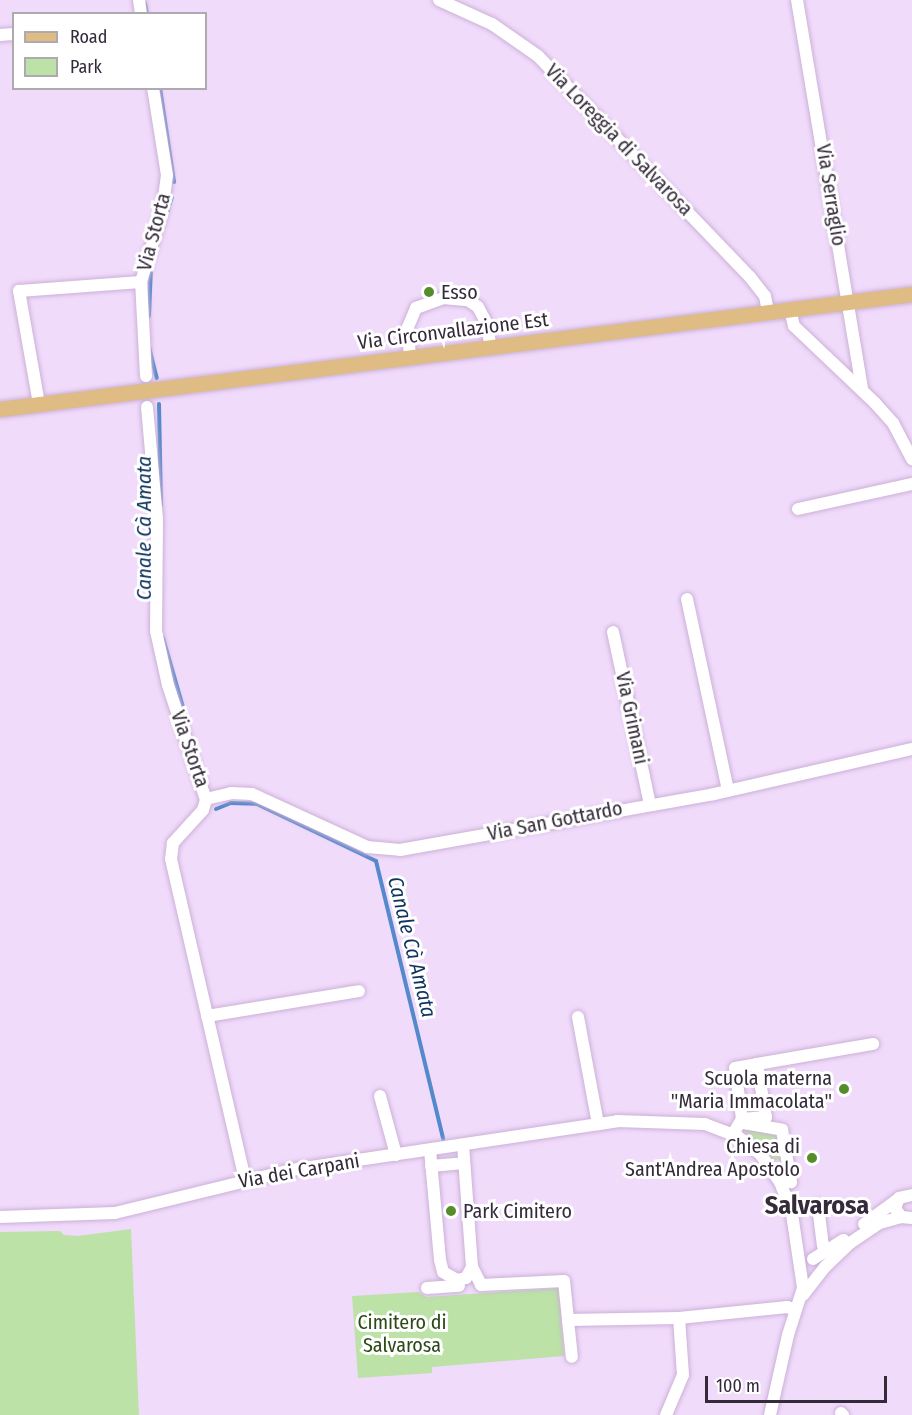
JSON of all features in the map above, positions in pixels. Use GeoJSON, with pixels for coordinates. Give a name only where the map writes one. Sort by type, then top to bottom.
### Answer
{"type":"FeatureCollection","features":[{"type":"Feature","properties":{"kind":"main road","name":"Via Circonvallazione Est"},"geometry":{"type":"LineString","coordinates":[[0,409],[912,294]]}},
{"type":"Feature","properties":{"kind":"street","name":"Via Loreggia di Salvarosa"},"geometry":{"type":"LineString","coordinates":[[439,0],[492,24],[538,56],[750,277],[765,296],[768,312]]}},
{"type":"Feature","properties":{"kind":"street","name":"Via Serraglio"},"geometry":{"type":"LineString","coordinates":[[797,0],[862,390]]}},
{"type":"Feature","properties":{"kind":"street","name":"Via Storta"},"geometry":{"type":"LineString","coordinates":[[146,376],[141,282],[167,186],[153,90]]}},
{"type":"Feature","properties":{"kind":"street"},"geometry":{"type":"LineString","coordinates":[[39,404],[20,291],[141,282]]}},
{"type":"Feature","properties":{"kind":"street"},"geometry":{"type":"LineString","coordinates":[[410,358],[408,327],[416,308],[443,298],[468,300],[478,307],[486,322],[491,347]]}},
{"type":"Feature","properties":{"kind":"street"},"geometry":{"type":"LineString","coordinates":[[790,309],[796,328],[862,390],[893,423],[912,459]]}},
{"type":"Feature","properties":{"kind":"street","name":"Via Storta"},"geometry":{"type":"LineString","coordinates":[[147,407],[157,519],[156,631],[168,685],[206,799],[204,808],[173,843],[170,855],[245,1180]]}},
{"type":"Feature","properties":{"kind":"street"},"geometry":{"type":"LineString","coordinates":[[798,509],[912,483]]}},
{"type":"Feature","properties":{"kind":"street"},"geometry":{"type":"LineString","coordinates":[[687,599],[728,791]]}},
{"type":"Feature","properties":{"kind":"street","name":"Via Grimani"},"geometry":{"type":"LineString","coordinates":[[614,632],[650,804]]}},
{"type":"Feature","properties":{"kind":"street","name":"Via San Gottardo"},"geometry":{"type":"LineString","coordinates":[[206,799],[231,793],[255,795],[353,841],[393,850],[728,791],[912,749]]}},
{"type":"Feature","properties":{"kind":"street"},"geometry":{"type":"LineString","coordinates":[[207,1016],[359,991]]}},
{"type":"Feature","properties":{"kind":"street"},"geometry":{"type":"LineString","coordinates":[[578,1017],[598,1124]]}},
{"type":"Feature","properties":{"kind":"street"},"geometry":{"type":"LineString","coordinates":[[733,1134],[741,1120],[735,1068],[873,1044]]}},
{"type":"Feature","properties":{"kind":"street"},"geometry":{"type":"LineString","coordinates":[[741,1120],[766,1117],[757,1064]]}},
{"type":"Feature","properties":{"kind":"street"},"geometry":{"type":"LineString","coordinates":[[380,1096],[396,1155]]}},
{"type":"Feature","properties":{"kind":"street","name":"Via dei Carpani"},"geometry":{"type":"LineString","coordinates":[[0,1217],[115,1213],[245,1180],[396,1155],[598,1124],[683,1120],[733,1134],[756,1150],[776,1175],[789,1202],[797,1239],[807,1265],[770,1415]]}},
{"type":"Feature","properties":{"kind":"street"},"geometry":{"type":"LineString","coordinates":[[741,1120],[782,1130],[791,1182]]}},
{"type":"Feature","properties":{"kind":"street"},"geometry":{"type":"LineString","coordinates":[[463,1145],[472,1267],[481,1285]]}},
{"type":"Feature","properties":{"kind":"street"},"geometry":{"type":"LineString","coordinates":[[430,1150],[443,1272],[457,1280],[466,1278],[472,1267]]}},
{"type":"Feature","properties":{"kind":"street"},"geometry":{"type":"LineString","coordinates":[[431,1166],[464,1163]]}},
{"type":"Feature","properties":{"kind":"street"},"geometry":{"type":"LineString","coordinates":[[907,1195],[895,1208],[908,1219]]}},
{"type":"Feature","properties":{"kind":"street"},"geometry":{"type":"LineString","coordinates":[[807,1265],[907,1195]]}},
{"type":"Feature","properties":{"kind":"street"},"geometry":{"type":"LineString","coordinates":[[818,1206],[823,1246]]}},
{"type":"Feature","properties":{"kind":"street"},"geometry":{"type":"LineString","coordinates":[[568,1320],[679,1318],[799,1304],[820,1274],[866,1231],[890,1218],[908,1219]]}},
{"type":"Feature","properties":{"kind":"street"},"geometry":{"type":"LineString","coordinates":[[807,1265],[819,1262],[820,1274]]}},
{"type":"Feature","properties":{"kind":"street"},"geometry":{"type":"LineString","coordinates":[[807,1265],[820,1274]]}},
{"type":"Feature","properties":{"kind":"street"},"geometry":{"type":"LineString","coordinates":[[427,1288],[564,1281],[572,1357]]}},
{"type":"Feature","properties":{"kind":"street"},"geometry":{"type":"LineString","coordinates":[[666,1415],[683,1375],[679,1318]]}},
{"type":"Feature","properties":{"kind":"green space"},"geometry":{"type":"Polygon","coordinates":[[[747,1129],[780,1133],[784,1159],[774,1160],[745,1132],[747,1129]]]}},
{"type":"Feature","properties":{"kind":"green space"},"geometry":{"type":"Polygon","coordinates":[[[131,1229],[139,1415],[0,1415],[0,1232],[60,1231],[64,1235],[78,1236],[131,1229]]]}},
{"type":"Feature","properties":{"kind":"green space","name":"Cimitero di Salvarosa"},"geometry":{"type":"Polygon","coordinates":[[[559,1288],[564,1356],[432,1367],[432,1373],[358,1378],[352,1296],[418,1292],[427,1297],[559,1288]]]}},
{"type":"Feature","properties":{"kind":"waterway","name":"Canale Cà Amata"},"geometry":{"type":"LineString","coordinates":[[145,4],[147,12]]}},
{"type":"Feature","properties":{"kind":"waterway","name":"Canale Cà Amata"},"geometry":{"type":"LineString","coordinates":[[160,90],[174,182]]}},
{"type":"Feature","properties":{"kind":"waterway","name":"Canale Cà Amata"},"geometry":{"type":"LineString","coordinates":[[167,213],[172,197]]}},
{"type":"Feature","properties":{"kind":"waterway","name":"Canale Cà Amata"},"geometry":{"type":"LineString","coordinates":[[149,316],[151,266]]}},
{"type":"Feature","properties":{"kind":"waterway","name":"Canale Cà Amata"},"geometry":{"type":"LineString","coordinates":[[149,347],[157,378]]}},
{"type":"Feature","properties":{"kind":"waterway","name":"Canale Cà Amata"},"geometry":{"type":"LineString","coordinates":[[159,404],[161,505]]}},
{"type":"Feature","properties":{"kind":"waterway","name":"Canale Cà Amata"},"geometry":{"type":"LineString","coordinates":[[163,638],[187,721]]}},
{"type":"Feature","properties":{"kind":"waterway","name":"Canale Cà Amata"},"geometry":{"type":"LineString","coordinates":[[216,809],[231,803],[257,804],[376,861],[443,1139]]}},
{"type":"Feature","properties":{"kind":"place","name":"Esso"},"geometry":{"type":"Point","coordinates":[429,292]}},
{"type":"Feature","properties":{"kind":"place","name":"Scuola materna \"Maria Immacolata\""},"geometry":{"type":"Point","coordinates":[844,1089]}},
{"type":"Feature","properties":{"kind":"place","name":"Chiesa di Sant'Andrea Apostolo"},"geometry":{"type":"Point","coordinates":[812,1158]}},
{"type":"Feature","properties":{"kind":"place","name":"Park Cimitero"},"geometry":{"type":"Point","coordinates":[451,1211]}},
{"type":"Feature","properties":{"kind":"district","name":"Salvarosa"},"geometry":{"type":"Point","coordinates":[817,1206]}}]}
